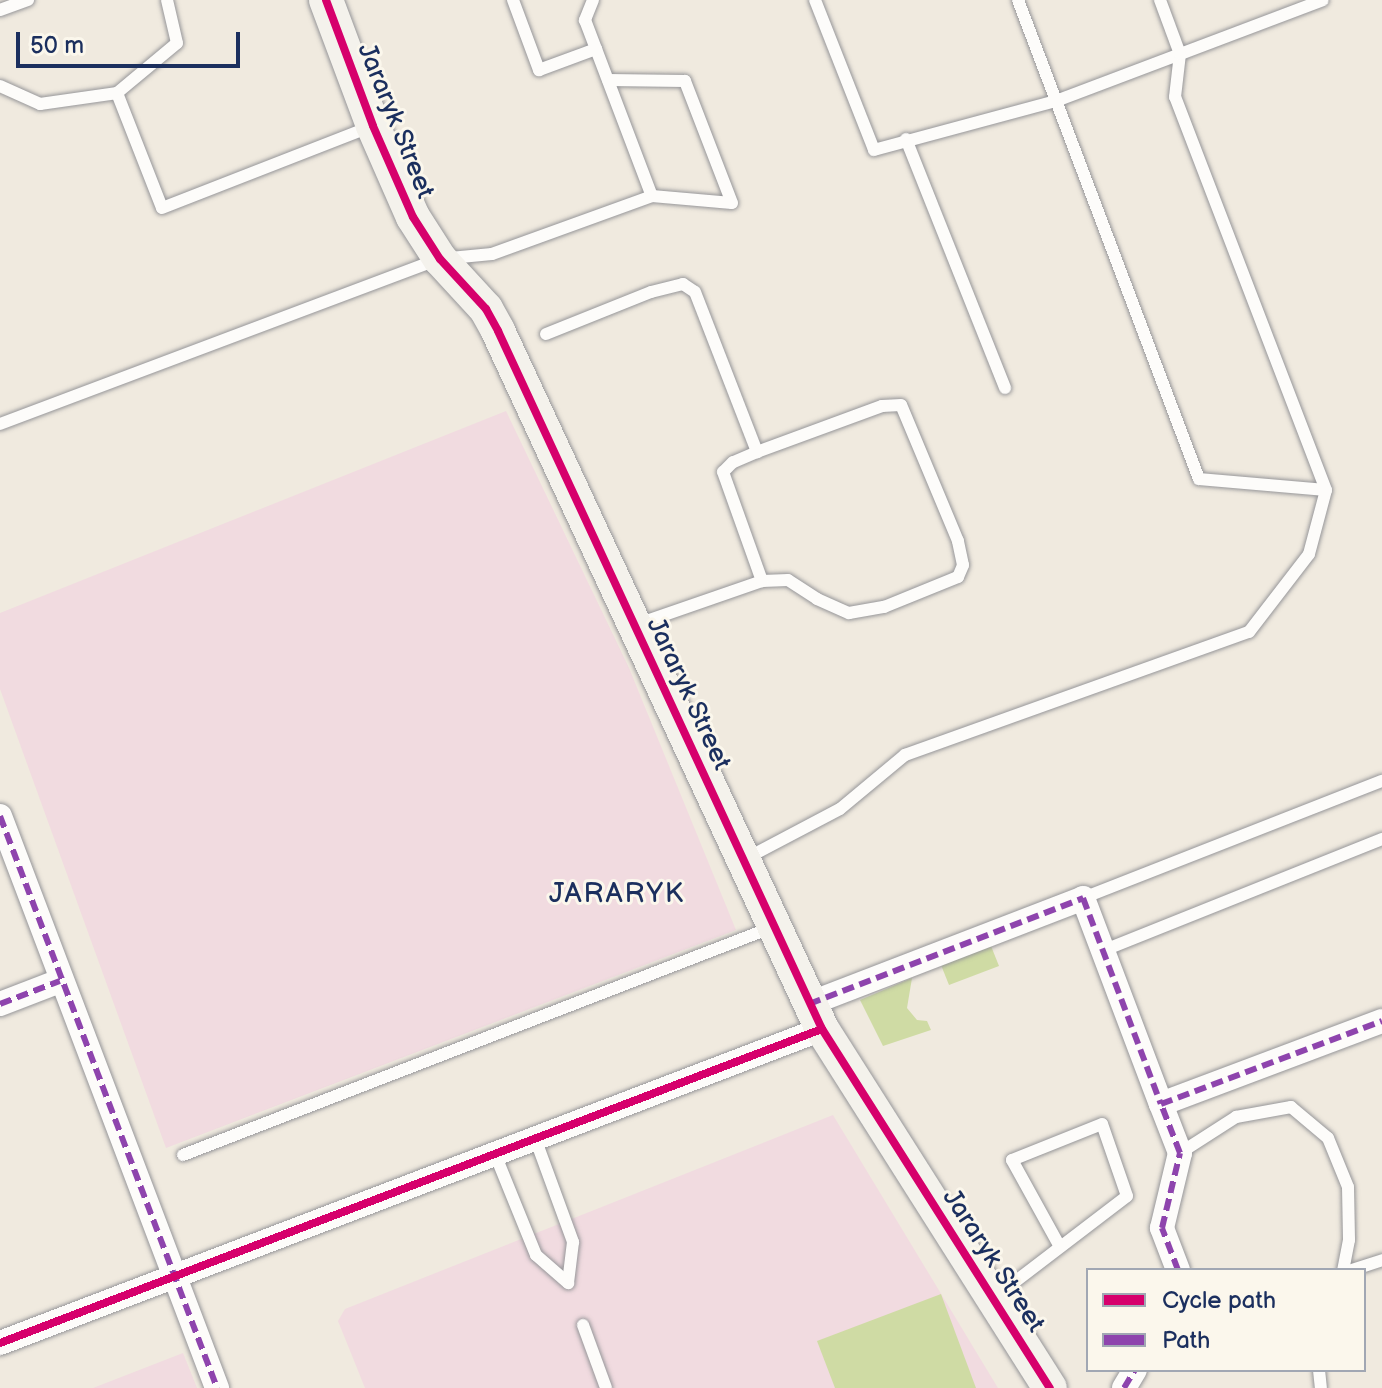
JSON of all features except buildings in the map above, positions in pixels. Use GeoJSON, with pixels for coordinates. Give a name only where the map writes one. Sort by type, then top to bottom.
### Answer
{"type":"FeatureCollection","features":[{"type":"Feature","properties":{"kind":"street","name":"Jararyk Street"},"geometry":{"type":"LineString","coordinates":[[326,0],[373,126],[413,217],[440,259],[486,309],[498,331],[816,1016],[1050,1388]]}},
{"type":"Feature","properties":{"kind":"street"},"geometry":{"type":"LineString","coordinates":[[0,816],[60,981],[217,1388]]}},
{"type":"Feature","properties":{"kind":"street"},"geometry":{"type":"LineString","coordinates":[[0,1343],[535,1138],[1083,898],[1180,1153],[1162,1228],[1177,1268]]}},
{"type":"Feature","properties":{"kind":"street"},"geometry":{"type":"LineString","coordinates":[[0,1004],[60,981]]}},
{"type":"Feature","properties":{"kind":"street"},"geometry":{"type":"LineString","coordinates":[[1161,1104],[1382,1021]]}},
{"type":"Feature","properties":{"kind":"lane"},"geometry":{"type":"LineString","coordinates":[[0,10],[28,0]]}},
{"type":"Feature","properties":{"kind":"lane"},"geometry":{"type":"LineString","coordinates":[[0,86],[40,104],[117,93],[177,43],[167,0]]}},
{"type":"Feature","properties":{"kind":"lane"},"geometry":{"type":"LineString","coordinates":[[513,0],[539,70],[596,49]]}},
{"type":"Feature","properties":{"kind":"lane"},"geometry":{"type":"LineString","coordinates":[[593,0],[585,20],[652,196]]}},
{"type":"Feature","properties":{"kind":"lane"},"geometry":{"type":"LineString","coordinates":[[815,0],[874,150],[1056,101],[1323,0]]}},
{"type":"Feature","properties":{"kind":"lane"},"geometry":{"type":"LineString","coordinates":[[1018,0],[1199,479],[1326,490]]}},
{"type":"Feature","properties":{"kind":"lane"},"geometry":{"type":"LineString","coordinates":[[742,860],[840,809],[905,755],[1249,632],[1309,554],[1326,490],[1175,97],[1180,54],[1160,0]]}},
{"type":"Feature","properties":{"kind":"lane"},"geometry":{"type":"LineString","coordinates":[[0,424],[440,259],[492,254],[652,196],[732,203],[685,81],[608,80]]}},
{"type":"Feature","properties":{"kind":"lane"},"geometry":{"type":"LineString","coordinates":[[117,93],[162,208],[373,126]]}},
{"type":"Feature","properties":{"kind":"lane"},"geometry":{"type":"LineString","coordinates":[[906,139],[1005,388]]}},
{"type":"Feature","properties":{"kind":"lane"},"geometry":{"type":"LineString","coordinates":[[546,334],[651,292],[683,284],[695,292],[757,452]]}},
{"type":"Feature","properties":{"kind":"lane"},"geometry":{"type":"LineString","coordinates":[[634,625],[762,581],[788,580],[817,599],[849,613],[884,607],[958,577],[963,565],[958,541],[901,405],[882,406],[757,452],[733,462],[723,472],[762,581]]}},
{"type":"Feature","properties":{"kind":"lane"},"geometry":{"type":"LineString","coordinates":[[1083,898],[1382,781]]}},
{"type":"Feature","properties":{"kind":"lane"},"geometry":{"type":"LineString","coordinates":[[1102,951],[1382,839]]}},
{"type":"Feature","properties":{"kind":"lane"},"geometry":{"type":"LineString","coordinates":[[183,1155],[773,927]]}},
{"type":"Feature","properties":{"kind":"lane"},"geometry":{"type":"LineString","coordinates":[[1180,1153],[1236,1117],[1291,1107],[1328,1138],[1348,1187],[1349,1240],[1343,1268]]}},
{"type":"Feature","properties":{"kind":"lane"},"geometry":{"type":"LineString","coordinates":[[993,1299],[1127,1196],[1102,1124],[1012,1160],[1060,1247]]}},
{"type":"Feature","properties":{"kind":"lane"},"geometry":{"type":"LineString","coordinates":[[495,1154],[536,1255],[568,1283],[573,1242],[535,1138]]}},
{"type":"Feature","properties":{"kind":"lane"},"geometry":{"type":"LineString","coordinates":[[1358,1268],[1382,1260]]}},
{"type":"Feature","properties":{"kind":"lane"},"geometry":{"type":"LineString","coordinates":[[583,1325],[606,1388]]}},
{"type":"Feature","properties":{"kind":"shaded area"},"geometry":{"type":"Polygon","coordinates":[[[506,411],[629,668],[736,930],[166,1148],[0,689],[0,613],[506,411]]]}},
{"type":"Feature","properties":{"kind":"shaded area"},"geometry":{"type":"Polygon","coordinates":[[[833,1115],[998,1388],[365,1388],[338,1321],[345,1309],[833,1115]]]}},
{"type":"Feature","properties":{"kind":"shaded area"},"geometry":{"type":"Polygon","coordinates":[[[183,1353],[197,1388],[93,1388],[183,1353]]]}},
{"type":"Feature","properties":{"kind":"green space"},"geometry":{"type":"Polygon","coordinates":[[[991,946],[999,966],[949,985],[941,965],[991,946]]]}},
{"type":"Feature","properties":{"kind":"green space"},"geometry":{"type":"Polygon","coordinates":[[[912,978],[907,1008],[917,1020],[927,1021],[931,1030],[883,1046],[860,1000],[912,978]]]}},
{"type":"Feature","properties":{"kind":"green space"},"geometry":{"type":"Polygon","coordinates":[[[941,1294],[976,1388],[835,1388],[817,1341],[941,1294]]]}},
{"type":"Feature","properties":{"kind":"marked path"},"geometry":{"type":"LineString","coordinates":[[0,816],[217,1388]]}},
{"type":"Feature","properties":{"kind":"marked path"},"geometry":{"type":"LineString","coordinates":[[809,1004],[1083,898],[1161,1104]]}},
{"type":"Feature","properties":{"kind":"marked path"},"geometry":{"type":"LineString","coordinates":[[0,1004],[60,981]]}},
{"type":"Feature","properties":{"kind":"marked path"},"geometry":{"type":"LineString","coordinates":[[1177,1268],[1162,1228],[1180,1153],[1161,1104],[1382,1021]]}},
{"type":"Feature","properties":{"kind":"marked path"},"geometry":{"type":"LineString","coordinates":[[1124,1388],[1134,1372]]}},
{"type":"Feature","properties":{"kind":"cycle path"},"geometry":{"type":"LineString","coordinates":[[326,0],[373,126],[413,217],[440,259],[486,309],[498,331],[822,1029],[1050,1388]]}},
{"type":"Feature","properties":{"kind":"cycle path"},"geometry":{"type":"LineString","coordinates":[[0,1343],[822,1029]]}},
{"type":"Feature","properties":{"kind":"district","name":"JARARYK"},"geometry":{"type":"Point","coordinates":[617,894]}}]}
